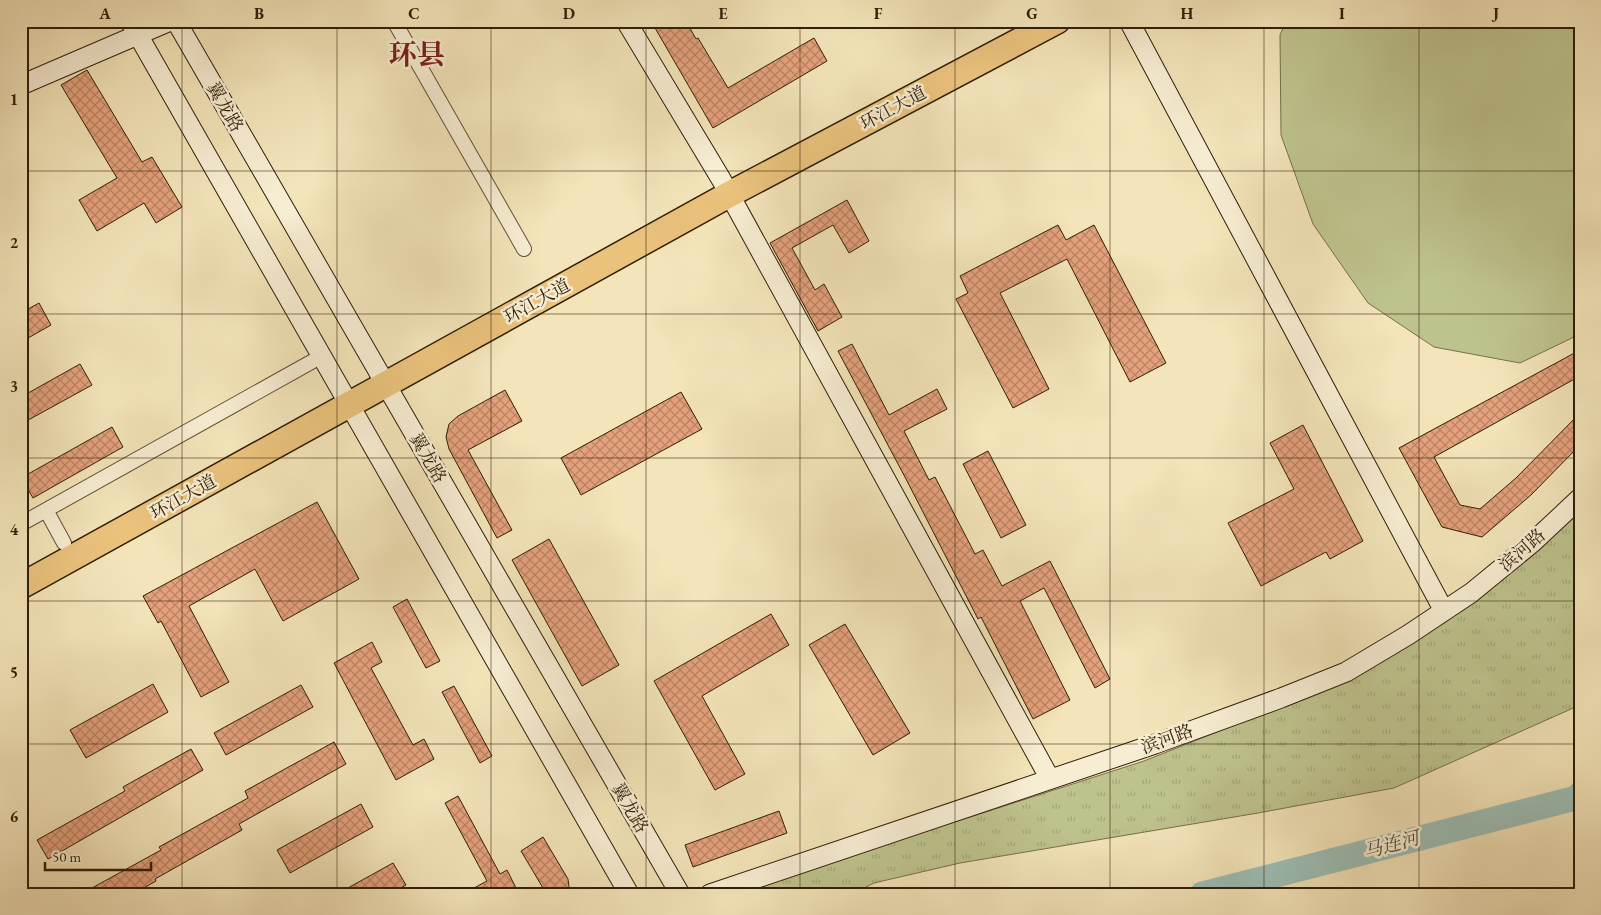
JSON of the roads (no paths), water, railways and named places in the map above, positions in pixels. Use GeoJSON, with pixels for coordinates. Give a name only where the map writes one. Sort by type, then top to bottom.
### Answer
{"type":"FeatureCollection","features":[{"type":"Feature","properties":{"kind":"highway","name":"环江大道"},"geometry":{"type":"LineString","coordinates":[[21,567],[382,378],[1020,21]]}},
{"type":"Feature","properties":{"kind":"highway","name":"环江大道"},"geometry":{"type":"LineString","coordinates":[[726,187],[1057,21]]}},
{"type":"Feature","properties":{"kind":"highway","name":"环江大道"},"geometry":{"type":"LineString","coordinates":[[21,586],[346,397]]}},
{"type":"Feature","properties":{"kind":"main road"},"geometry":{"type":"LineString","coordinates":[[21,85],[134,28],[170,21]]}},
{"type":"Feature","properties":{"kind":"main road","name":"翼龙路"},"geometry":{"type":"LineString","coordinates":[[176,21],[680,894]]}},
{"type":"Feature","properties":{"kind":"main road"},"geometry":{"type":"LineString","coordinates":[[626,21],[726,187],[1050,779]]}},
{"type":"Feature","properties":{"kind":"main road"},"geometry":{"type":"LineString","coordinates":[[1129,21],[1444,611]]}},
{"type":"Feature","properties":{"kind":"main road"},"geometry":{"type":"LineString","coordinates":[[134,28],[629,894]]}},
{"type":"Feature","properties":{"kind":"main road","name":"滨河路"},"geometry":{"type":"LineString","coordinates":[[710,894],[1155,744],[1346,672],[1408,635],[1471,593],[1524,549],[1580,498]]}},
{"type":"Feature","properties":{"kind":"street"},"geometry":{"type":"LineString","coordinates":[[394,21],[524,249]]}},
{"type":"Feature","properties":{"kind":"street"},"geometry":{"type":"LineString","coordinates":[[21,524],[322,356]]}},
{"type":"Feature","properties":{"kind":"street"},"geometry":{"type":"LineString","coordinates":[[46,510],[64,543]]}},
{"type":"Feature","properties":{"kind":"street"},"geometry":{"type":"LineString","coordinates":[[21,889],[24,894]]}},
{"type":"Feature","properties":{"kind":"waterway","name":"马连河"},"geometry":{"type":"LineString","coordinates":[[1202,894],[1576,798],[1580,794]]}},
{"type":"Feature","properties":{"kind":"district","name":"环县"},"geometry":{"type":"Point","coordinates":[417,54]}}]}
